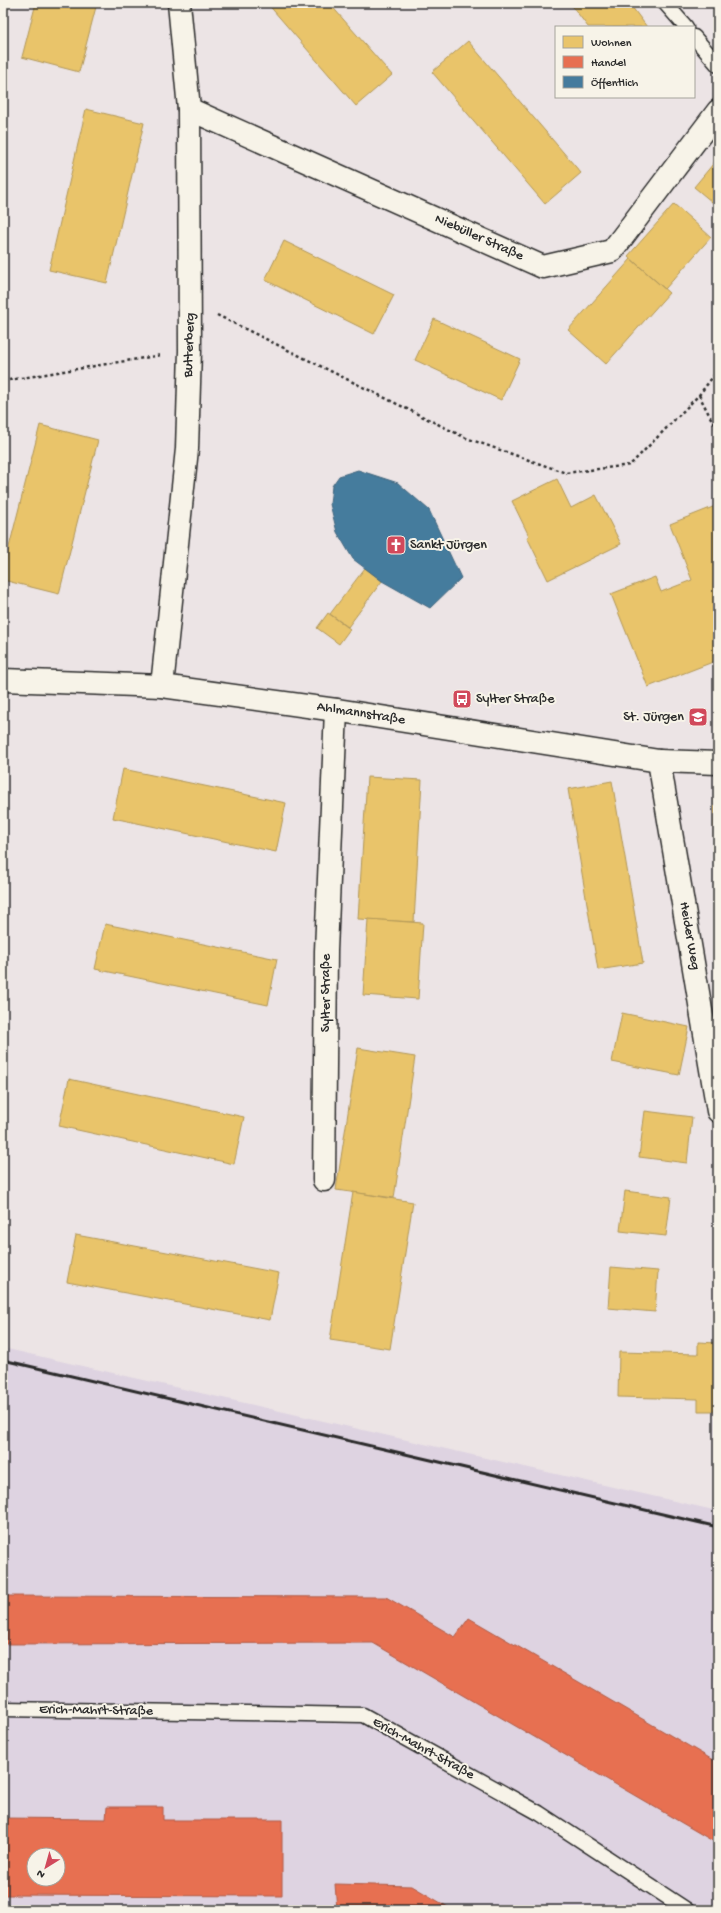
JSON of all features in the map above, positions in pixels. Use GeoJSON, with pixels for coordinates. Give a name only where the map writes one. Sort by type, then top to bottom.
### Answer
{"type":"FeatureCollection","features":[{"type":"Feature","properties":{"kind":"street","name":"Butterberg"},"geometry":{"type":"LineString","coordinates":[[162,686],[186,449],[190,351],[191,302],[189,109],[179,3]]}},
{"type":"Feature","properties":{"kind":"street","name":"Niebüller Straße"},"geometry":{"type":"LineString","coordinates":[[189,109],[543,267],[612,251],[718,111]]}},
{"type":"Feature","properties":{"kind":"street","name":"Ahlmannstraße"},"geometry":{"type":"LineString","coordinates":[[3,680],[162,686],[336,710],[659,761],[718,763]]}},
{"type":"Feature","properties":{"kind":"street","name":"Sylter Straße"},"geometry":{"type":"LineString","coordinates":[[324,1180],[326,951],[336,710]]}},
{"type":"Feature","properties":{"kind":"street","name":"Heider Weg"},"geometry":{"type":"LineString","coordinates":[[659,761],[718,1111]]}},
{"type":"Feature","properties":{"kind":"lane"},"geometry":{"type":"LineString","coordinates":[[665,3],[685,26]]}},
{"type":"Feature","properties":{"kind":"lane"},"geometry":{"type":"LineString","coordinates":[[695,38],[718,65]]}},
{"type":"Feature","properties":{"kind":"lane","name":"Erich-Mahrt-Straße"},"geometry":{"type":"LineString","coordinates":[[3,1710],[363,1715],[539,1813],[687,1910]]}},
{"type":"Feature","properties":{"kind":"path"},"geometry":{"type":"LineString","coordinates":[[191,302],[466,438],[566,473],[630,465],[699,396],[718,370]]}},
{"type":"Feature","properties":{"kind":"path"},"geometry":{"type":"LineString","coordinates":[[3,381],[190,351]]}},
{"type":"Feature","properties":{"kind":"path"},"geometry":{"type":"LineString","coordinates":[[699,396],[718,432]]}},
{"type":"Feature","properties":{"kind":"shaded area"},"geometry":{"type":"Polygon","coordinates":[[[3,1348],[718,1511],[718,1910],[3,1910],[3,1348]]]}},
{"type":"Feature","properties":{"kind":"building: Wohnen"},"geometry":{"type":"Polygon","coordinates":[[[36,3],[97,3],[79,72],[22,57],[36,3]]]}},
{"type":"Feature","properties":{"kind":"building: Wohnen"},"geometry":{"type":"Polygon","coordinates":[[[267,3],[329,3],[392,75],[356,106],[267,3]]]}},
{"type":"Feature","properties":{"kind":"building: Wohnen"},"geometry":{"type":"Polygon","coordinates":[[[570,3],[629,3],[646,26],[587,26],[570,3]]]}},
{"type":"Feature","properties":{"kind":"building: Wohnen"},"geometry":{"type":"Polygon","coordinates":[[[468,41],[581,173],[545,204],[432,72],[468,41]]]}},
{"type":"Feature","properties":{"kind":"building: Wohnen"},"geometry":{"type":"Polygon","coordinates":[[[86,109],[144,123],[107,283],[49,270],[86,109]]]}},
{"type":"Feature","properties":{"kind":"building: Wohnen"},"geometry":{"type":"Polygon","coordinates":[[[718,158],[718,207],[694,187],[718,158]]]}},
{"type":"Feature","properties":{"kind":"building: Wohnen"},"geometry":{"type":"Polygon","coordinates":[[[674,204],[711,237],[665,289],[628,256],[674,204]]]}},
{"type":"Feature","properties":{"kind":"building: Wohnen"},"geometry":{"type":"Polygon","coordinates":[[[284,241],[394,295],[374,334],[265,280],[284,241]]]}},
{"type":"Feature","properties":{"kind":"building: Wohnen"},"geometry":{"type":"Polygon","coordinates":[[[631,259],[669,293],[606,364],[568,330],[631,259]]]}},
{"type":"Feature","properties":{"kind":"building: Wohnen"},"geometry":{"type":"Polygon","coordinates":[[[434,319],[520,359],[501,400],[415,360],[434,319]]]}},
{"type":"Feature","properties":{"kind":"building: Wohnen"},"geometry":{"type":"Polygon","coordinates":[[[40,425],[98,440],[59,594],[3,580],[3,571],[40,425]]]}},
{"type":"Feature","properties":{"kind":"building: Wohnen"},"geometry":{"type":"Polygon","coordinates":[[[557,479],[571,508],[596,495],[621,544],[548,580],[527,537],[529,536],[512,501],[557,479]]]}},
{"type":"Feature","properties":{"kind":"building: Wohnen"},"geometry":{"type":"Polygon","coordinates":[[[718,505],[718,660],[648,687],[611,594],[655,577],[661,592],[692,580],[670,524],[718,505]]]}},
{"type":"Feature","properties":{"kind":"building: Wohnen"},"geometry":{"type":"Polygon","coordinates":[[[365,568],[382,581],[348,627],[330,614],[365,568]]]}},
{"type":"Feature","properties":{"kind":"building: Wohnen"},"geometry":{"type":"Polygon","coordinates":[[[328,613],[350,629],[339,644],[317,628],[328,613]]]}},
{"type":"Feature","properties":{"kind":"building: Wohnen"},"geometry":{"type":"Polygon","coordinates":[[[123,769],[286,803],[276,852],[113,818],[123,769]]]}},
{"type":"Feature","properties":{"kind":"building: Wohnen"},"geometry":{"type":"Polygon","coordinates":[[[367,777],[422,780],[414,922],[358,919],[367,777]]]}},
{"type":"Feature","properties":{"kind":"building: Wohnen"},"geometry":{"type":"Polygon","coordinates":[[[612,781],[643,963],[598,970],[568,789],[612,781]]]}},
{"type":"Feature","properties":{"kind":"building: Wohnen"},"geometry":{"type":"Polygon","coordinates":[[[715,788],[718,788],[718,837],[714,837],[715,788]]]}},
{"type":"Feature","properties":{"kind":"building: Wohnen"},"geometry":{"type":"Polygon","coordinates":[[[368,919],[423,923],[418,999],[363,995],[368,919]]]}},
{"type":"Feature","properties":{"kind":"building: Wohnen"},"geometry":{"type":"Polygon","coordinates":[[[105,924],[277,959],[268,1005],[95,969],[105,924]]]}},
{"type":"Feature","properties":{"kind":"building: Wohnen"},"geometry":{"type":"Polygon","coordinates":[[[622,1013],[689,1027],[679,1075],[612,1062],[622,1013]]]}},
{"type":"Feature","properties":{"kind":"building: Wohnen"},"geometry":{"type":"Polygon","coordinates":[[[358,1048],[415,1057],[394,1198],[336,1190],[358,1048]]]}},
{"type":"Feature","properties":{"kind":"building: Wohnen"},"geometry":{"type":"Polygon","coordinates":[[[69,1079],[244,1117],[234,1164],[59,1126],[69,1079]]]}},
{"type":"Feature","properties":{"kind":"building: Wohnen"},"geometry":{"type":"Polygon","coordinates":[[[645,1111],[692,1117],[687,1163],[639,1157],[645,1111]]]}},
{"type":"Feature","properties":{"kind":"building: Wohnen"},"geometry":{"type":"Polygon","coordinates":[[[625,1191],[671,1197],[666,1236],[620,1231],[625,1191]]]}},
{"type":"Feature","properties":{"kind":"building: Wohnen"},"geometry":{"type":"Polygon","coordinates":[[[353,1192],[413,1202],[390,1349],[330,1340],[353,1192]]]}},
{"type":"Feature","properties":{"kind":"building: Wohnen"},"geometry":{"type":"Polygon","coordinates":[[[76,1235],[279,1273],[270,1320],[67,1282],[76,1235]]]}},
{"type":"Feature","properties":{"kind":"building: Wohnen"},"geometry":{"type":"Polygon","coordinates":[[[611,1267],[658,1271],[655,1312],[608,1308],[611,1267]]]}},
{"type":"Feature","properties":{"kind":"building: Wohnen"},"geometry":{"type":"Polygon","coordinates":[[[698,1342],[718,1343],[718,1411],[698,1411],[698,1399],[618,1397],[619,1352],[698,1354],[698,1342]]]}},
{"type":"Feature","properties":{"kind":"building: Handel"},"geometry":{"type":"Polygon","coordinates":[[[3,1596],[386,1597],[455,1637],[469,1618],[718,1763],[718,1844],[373,1643],[3,1644],[3,1596]]]}},
{"type":"Feature","properties":{"kind":"building: Handel"},"geometry":{"type":"Polygon","coordinates":[[[107,1807],[163,1807],[163,1820],[282,1820],[282,1896],[3,1895],[3,1818],[106,1819],[107,1807]]]}},
{"type":"Feature","properties":{"kind":"building: Handel"},"geometry":{"type":"Polygon","coordinates":[[[335,1884],[412,1886],[453,1910],[337,1910],[335,1884]]]}},
{"type":"Feature","properties":{"kind":"building: Öffentlich","name":"Sankt Jürgen"},"geometry":{"type":"Polygon","coordinates":[[[358,470],[398,483],[429,510],[461,578],[430,608],[382,581],[353,559],[337,532],[330,504],[332,486],[339,476],[358,470]]]}},
{"type":"Feature","properties":{"kind":"railway"},"geometry":{"type":"LineString","coordinates":[[3,1360],[718,1527]]}},
{"type":"Feature","properties":{"kind":"place","name":"Sankt Jürgen"},"geometry":{"type":"Point","coordinates":[396,545]}},
{"type":"Feature","properties":{"kind":"place","name":"Sylter Straße"},"geometry":{"type":"Point","coordinates":[462,699]}},
{"type":"Feature","properties":{"kind":"place","name":"St. Jürgen"},"geometry":{"type":"Point","coordinates":[698,717]}}]}
